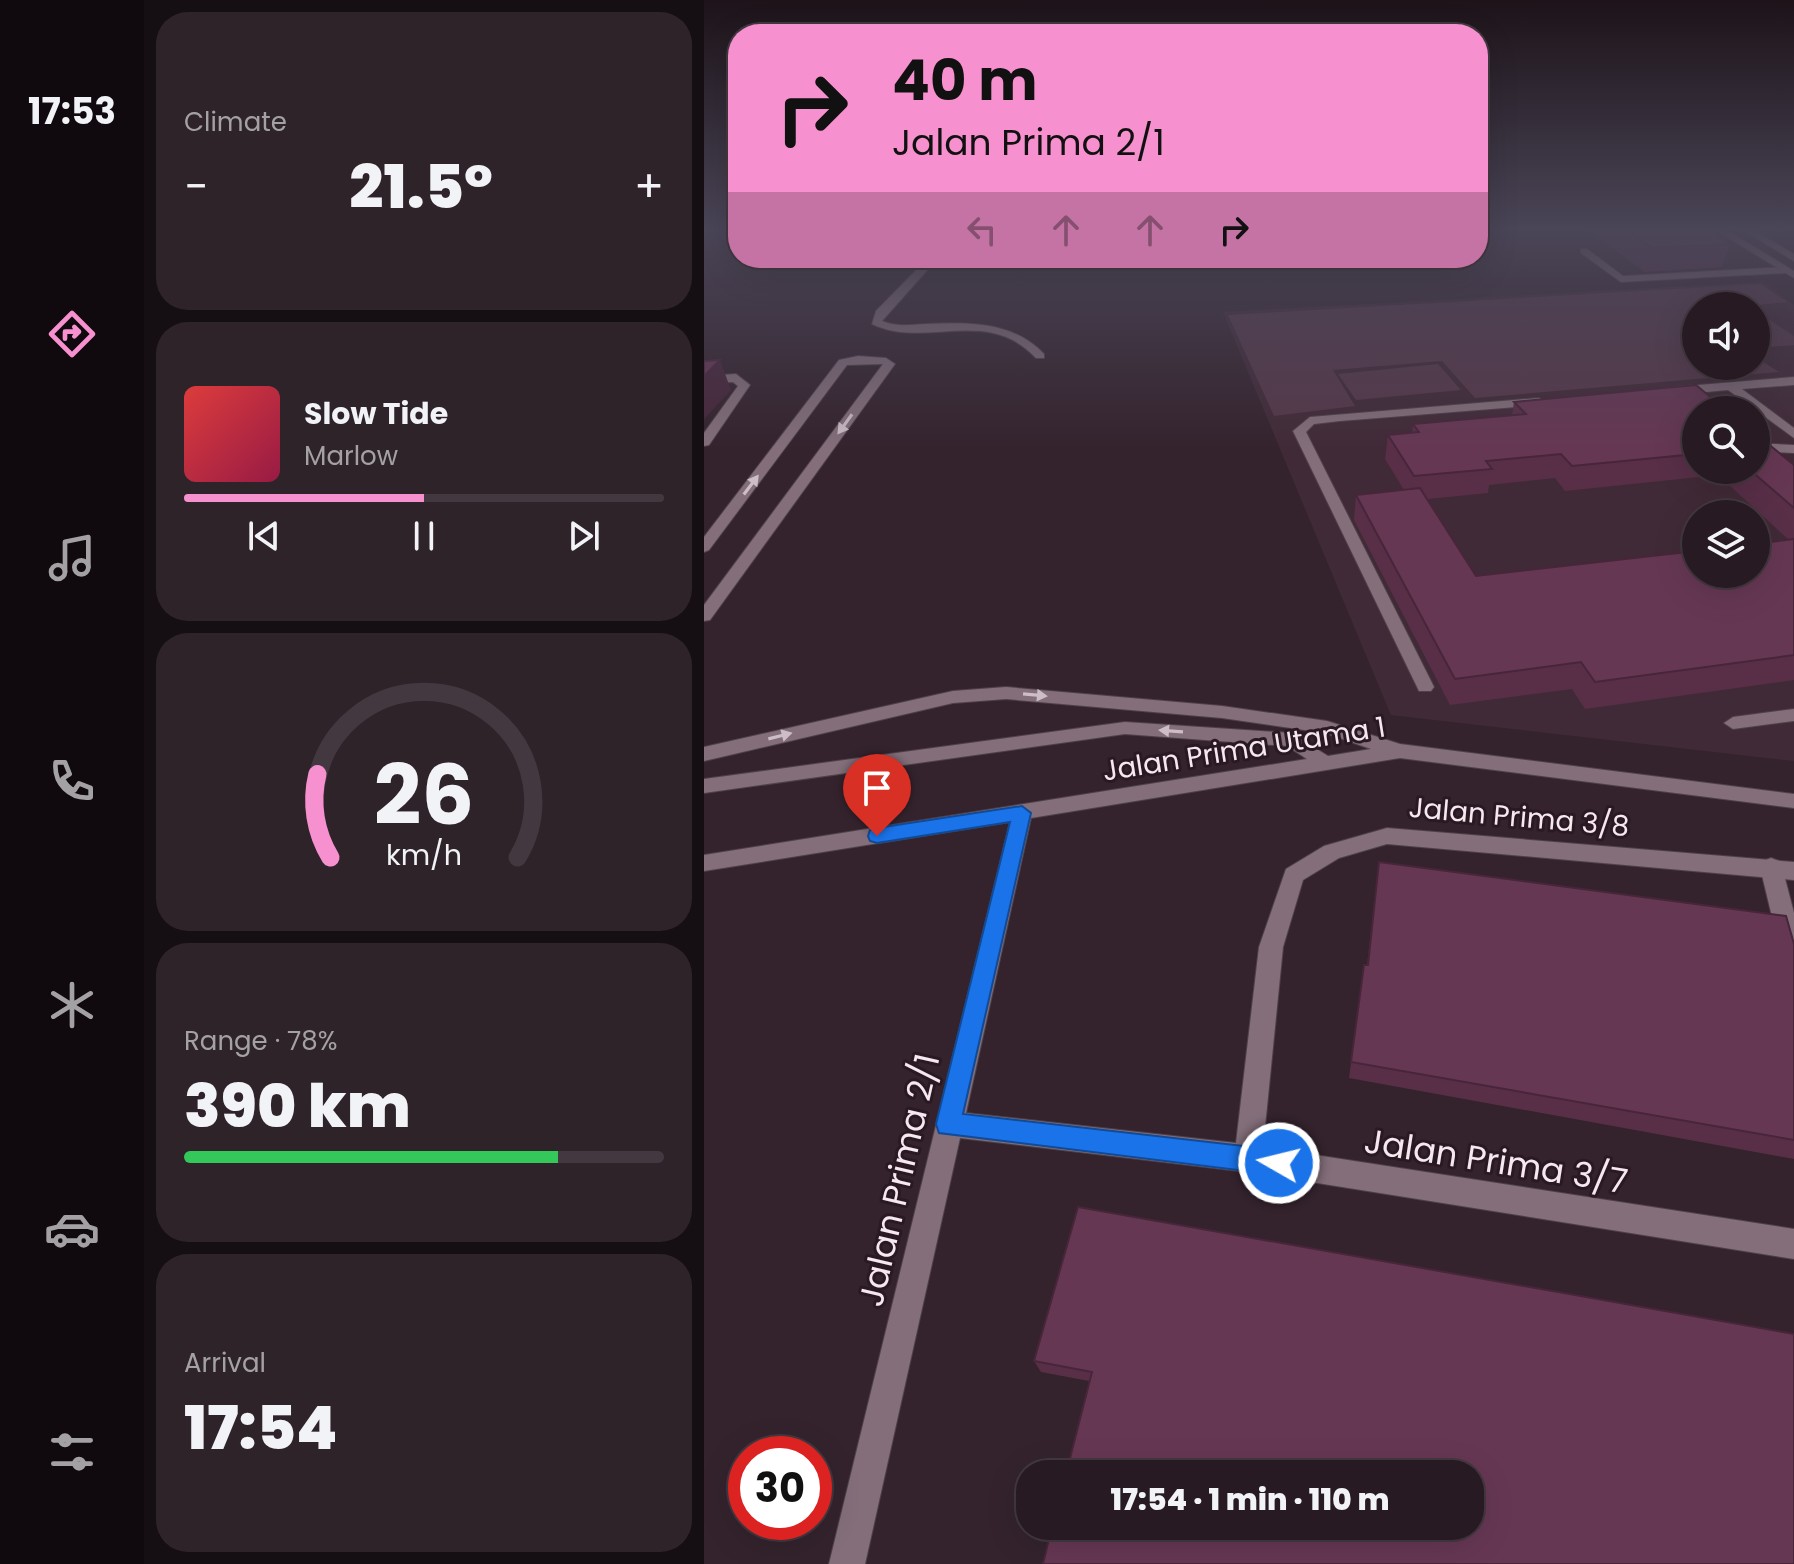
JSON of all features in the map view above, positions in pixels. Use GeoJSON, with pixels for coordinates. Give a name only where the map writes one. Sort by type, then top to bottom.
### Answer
{"type":"FeatureCollection","features":[{"type":"Feature","properties":{"kind":"street"},"geometry":{"type":"LineString","coordinates":[[889,304],[876,322],[891,329],[1002,329],[1033,345],[1040,356]]}},
{"type":"Feature","properties":{"kind":"street"},"geometry":{"type":"LineString","coordinates":[[704,547],[843,362],[858,359],[886,361],[889,364],[704,616]]}},
{"type":"Feature","properties":{"kind":"street"},"geometry":{"type":"LineString","coordinates":[[704,380],[736,378],[744,385],[706,435]]}},
{"type":"Feature","properties":{"kind":"street"},"geometry":{"type":"LineString","coordinates":[[1651,393],[1794,381]]}},
{"type":"Feature","properties":{"kind":"street"},"geometry":{"type":"LineString","coordinates":[[1730,386],[1742,396]]}},
{"type":"Feature","properties":{"kind":"street"},"geometry":{"type":"LineString","coordinates":[[1425,687],[1299,431],[1310,421],[1340,417],[1557,401]]}},
{"type":"Feature","properties":{"kind":"street"},"geometry":{"type":"LineString","coordinates":[[1770,418],[1794,434]]}},
{"type":"Feature","properties":{"kind":"street"},"geometry":{"type":"LineString","coordinates":[[1770,448],[1794,449]]}},
{"type":"Feature","properties":{"kind":"street"},"geometry":{"type":"LineString","coordinates":[[704,754],[953,697],[1006,693],[1222,712],[1327,727],[1400,751]]}},
{"type":"Feature","properties":{"kind":"street"},"geometry":{"type":"LineString","coordinates":[[1733,723],[1794,715]]}},
{"type":"Feature","properties":{"kind":"street"},"geometry":{"type":"LineString","coordinates":[[704,786],[1125,728],[1291,740],[1324,764]]}},
{"type":"Feature","properties":{"kind":"street","name":"Jalan Prima Utama 1"},"geometry":{"type":"LineString","coordinates":[[704,863],[1400,751],[1794,801]]}},
{"type":"Feature","properties":{"kind":"street","name":"Jalan Prima 2/1"},"geometry":{"type":"LineString","coordinates":[[847,1564],[1022,813]]}},
{"type":"Feature","properties":{"kind":"street","name":"Jalan Prima 3/8"},"geometry":{"type":"LineString","coordinates":[[1248,1158],[1271,947],[1294,875],[1332,852],[1387,836],[1782,869]]}},
{"type":"Feature","properties":{"kind":"street"},"geometry":{"type":"LineString","coordinates":[[1782,869],[1794,958]]}},
{"type":"Feature","properties":{"kind":"street","name":"Jalan Prima 3/7"},"geometry":{"type":"LineString","coordinates":[[948,1124],[1248,1158],[1794,1244]]}},
{"type":"Feature","properties":{"kind":"shaded area"},"geometry":{"type":"Polygon","coordinates":[[[1367,304],[1682,304],[1682,380],[1770,380],[1770,304],[1794,305],[1794,761],[1391,715],[1223,312],[1367,304]]]}},
{"type":"Feature","properties":{"kind":"shaded area"},"geometry":{"type":"Polygon","coordinates":[[[1417,304],[1682,304],[1682,380],[1685,380],[1475,398],[1442,361],[1333,370],[1355,406],[1274,416],[1228,315],[1417,304]]]}},
{"type":"Feature","properties":{"kind":"shaded area"},"geometry":{"type":"Polygon","coordinates":[[[1770,320],[1794,336],[1794,345],[1770,347],[1770,320]]]}},
{"type":"Feature","properties":{"kind":"shaded area"},"geometry":{"type":"Polygon","coordinates":[[[1438,364],[1461,390],[1356,400],[1338,374],[1438,364]]]}},
{"type":"Feature","properties":{"kind":"building"},"geometry":{"type":"Polygon","coordinates":[[[720,360],[704,376],[704,361],[720,360]]]}},
{"type":"Feature","properties":{"kind":"building"},"geometry":{"type":"Polygon","coordinates":[[[1696,385],[1709,396],[1682,396],[1682,455],[1572,466],[1561,454],[1486,461],[1492,469],[1414,476],[1388,435],[1419,432],[1413,424],[1526,414],[1514,402],[1696,385]]]}},
{"type":"Feature","properties":{"kind":"building"},"geometry":{"type":"Polygon","coordinates":[[[1770,445],[1794,465],[1794,508],[1766,484],[1770,484],[1770,445]]]}},
{"type":"Feature","properties":{"kind":"building"},"geometry":{"type":"Polygon","coordinates":[[[1420,488],[1476,576],[1682,553],[1682,588],[1770,588],[1770,542],[1794,539],[1794,655],[1595,682],[1581,662],[1455,679],[1356,495],[1420,488]]]}},
{"type":"Feature","properties":{"kind":"building"},"geometry":{"type":"Polygon","coordinates":[[[1379,862],[1786,916],[1794,944],[1794,1140],[1351,1062],[1364,965],[1368,965],[1379,862]]]}},
{"type":"Feature","properties":{"kind":"building"},"geometry":{"type":"Polygon","coordinates":[[[1078,1207],[1794,1334],[1794,1564],[1043,1564],[1049,1540],[1484,1540],[1484,1460],[1070,1460],[1092,1372],[1034,1361],[1078,1207]]]}},
{"type":"Feature","properties":{"kind":"route"},"geometry":{"type":"LineString","coordinates":[[877,836],[1022,813],[948,1124],[1279,1163]]}}]}
